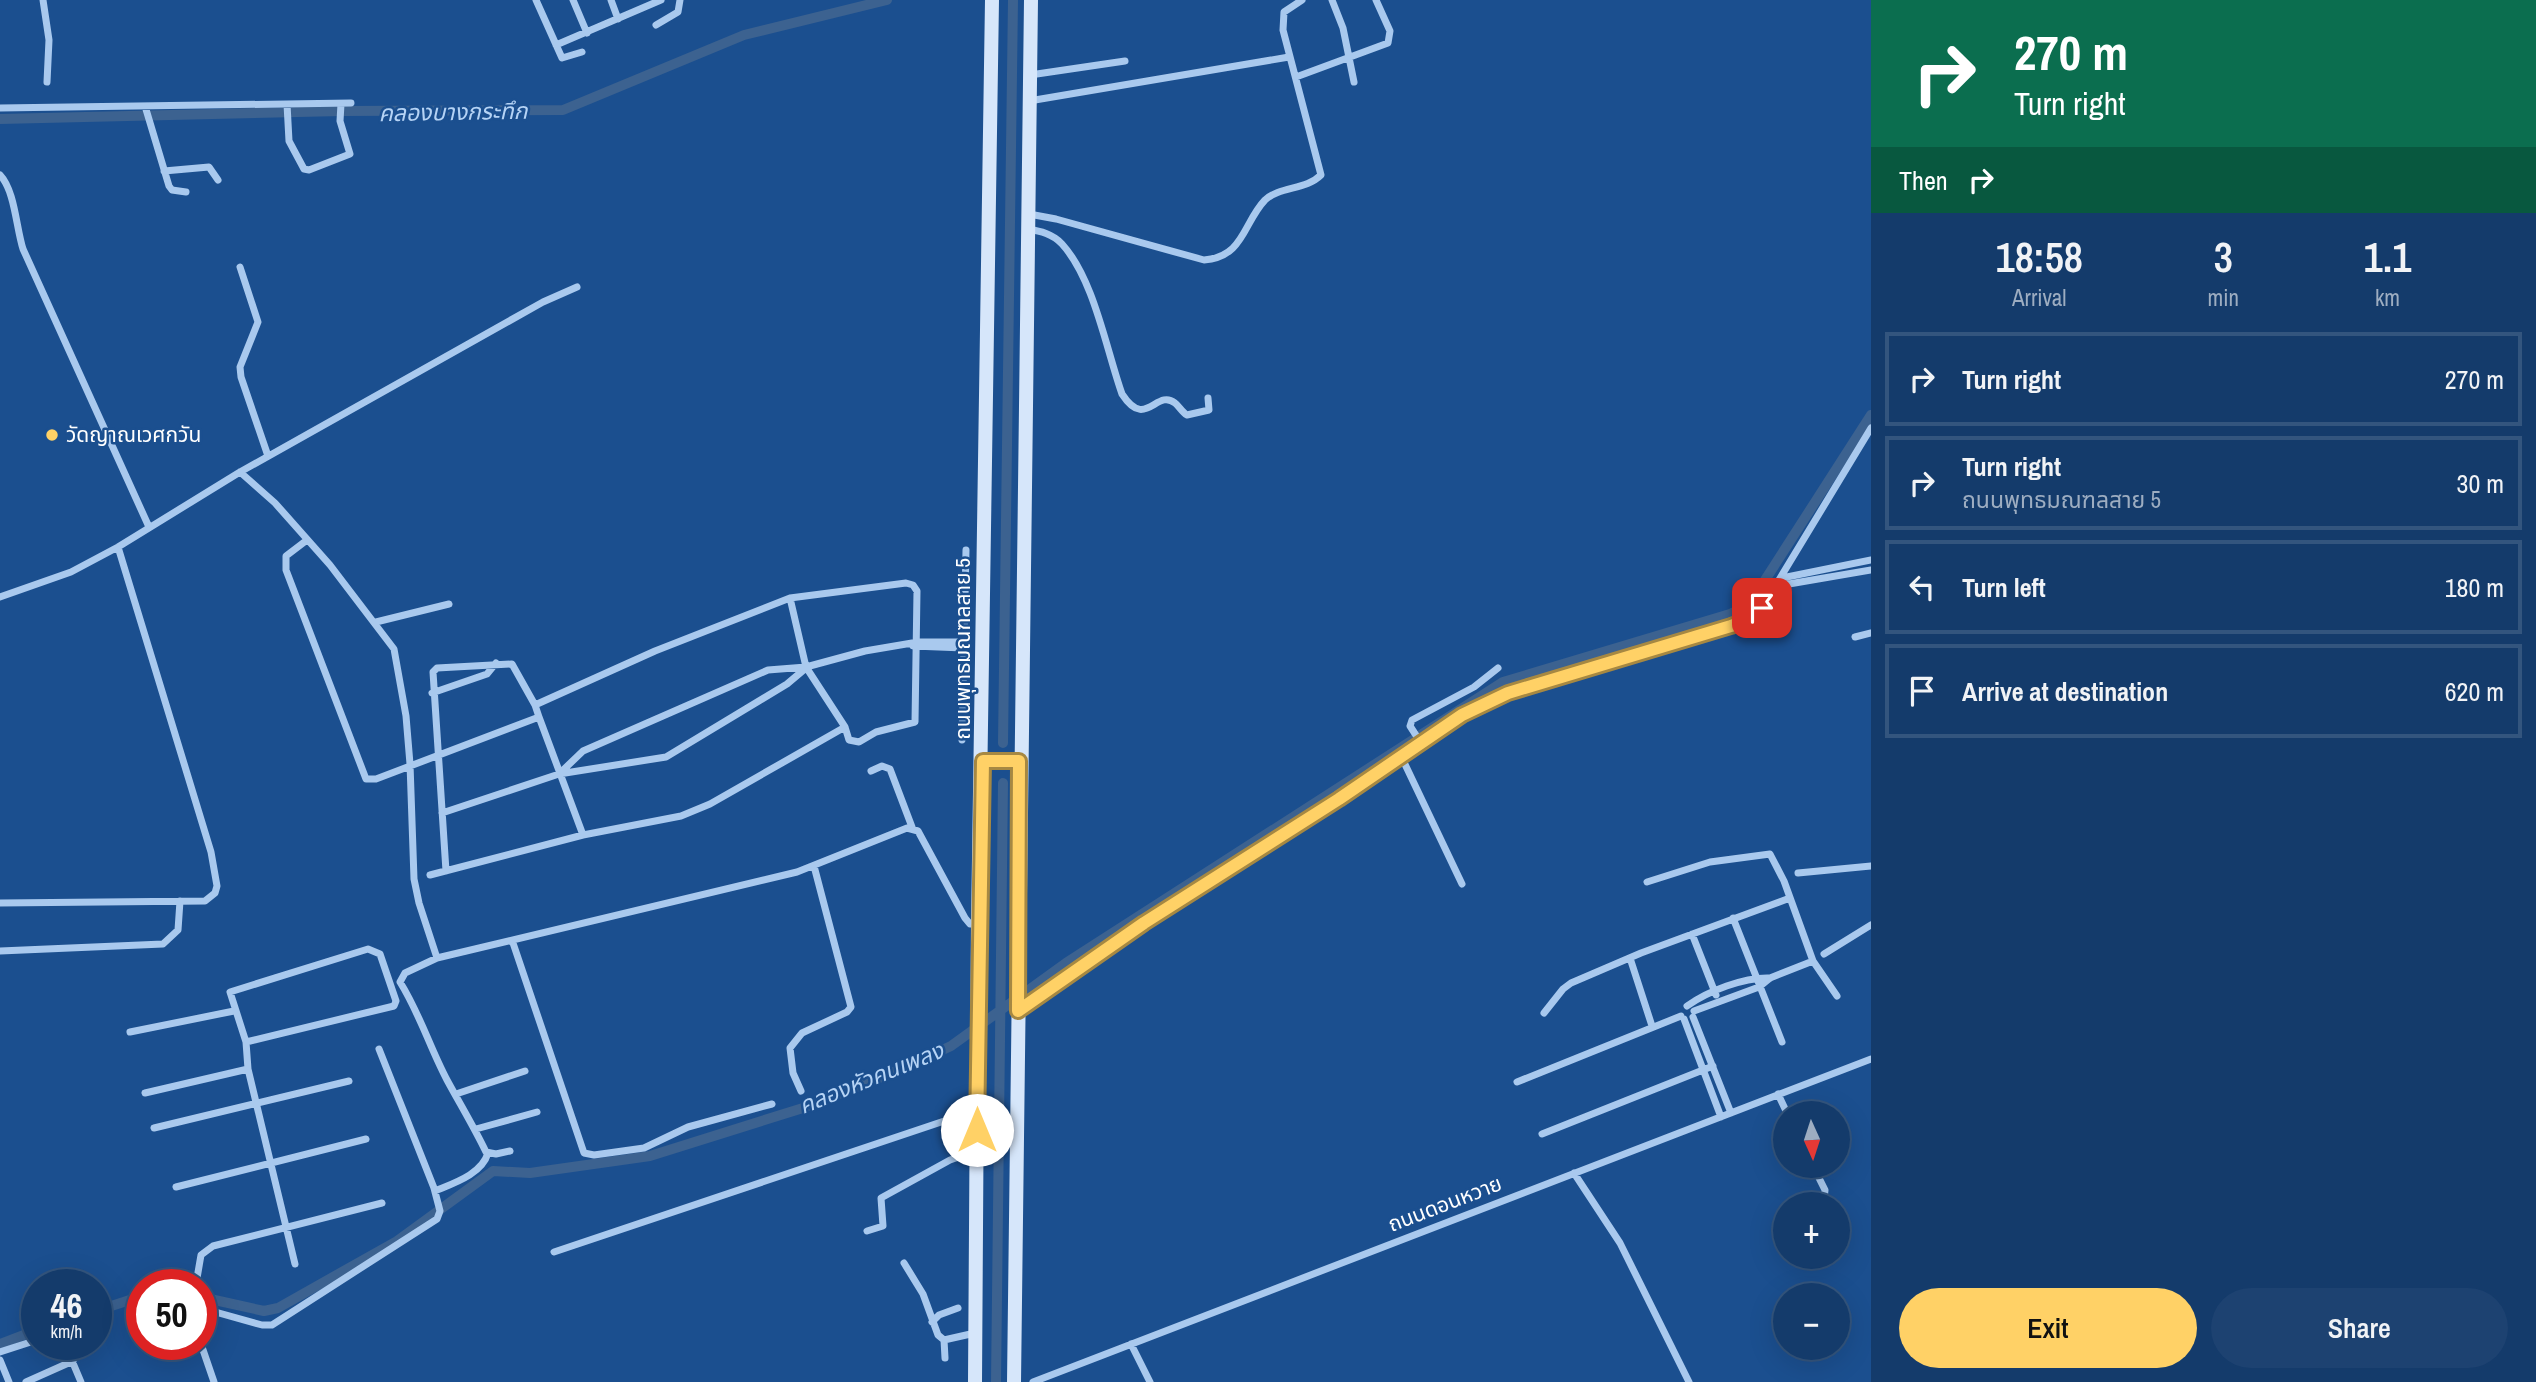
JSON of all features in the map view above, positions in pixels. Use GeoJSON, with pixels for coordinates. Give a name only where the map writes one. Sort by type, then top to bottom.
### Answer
{"type":"FeatureCollection","features":[{"type":"Feature","properties":{"kind":"main road","name":"ถนนพุทธมณฑลสาย 5"},"geometry":{"type":"LineString","coordinates":[[975,1382],[978,924],[983,761],[992,0]]}},
{"type":"Feature","properties":{"kind":"main road"},"geometry":{"type":"LineString","coordinates":[[1014,1382],[1019,761],[1031,0]]}},
{"type":"Feature","properties":{"kind":"main road"},"geometry":{"type":"LineString","coordinates":[[983,761],[1019,761]]}},
{"type":"Feature","properties":{"kind":"street"},"geometry":{"type":"LineString","coordinates":[[43,0],[49,40],[47,82]]}},
{"type":"Feature","properties":{"kind":"street"},"geometry":{"type":"LineString","coordinates":[[536,0],[562,58],[582,52]]}},
{"type":"Feature","properties":{"kind":"street"},"geometry":{"type":"LineString","coordinates":[[573,0],[587,33]]}},
{"type":"Feature","properties":{"kind":"street"},"geometry":{"type":"LineString","coordinates":[[611,0],[618,19]]}},
{"type":"Feature","properties":{"kind":"street"},"geometry":{"type":"LineString","coordinates":[[556,45],[618,19],[646,3],[661,0]]}},
{"type":"Feature","properties":{"kind":"street"},"geometry":{"type":"LineString","coordinates":[[656,25],[678,12],[680,0]]}},
{"type":"Feature","properties":{"kind":"street"},"geometry":{"type":"LineString","coordinates":[[1027,222],[1056,219],[1204,260],[1226,254],[1245,233],[1265,200],[1321,175],[1283,30],[1284,12],[1303,0]]}},
{"type":"Feature","properties":{"kind":"street"},"geometry":{"type":"LineString","coordinates":[[1332,0],[1343,28],[1354,82]]}},
{"type":"Feature","properties":{"kind":"street"},"geometry":{"type":"LineString","coordinates":[[1296,77],[1388,43],[1390,31],[1376,0]]}},
{"type":"Feature","properties":{"kind":"street"},"geometry":{"type":"LineString","coordinates":[[1029,100],[1289,57]]}},
{"type":"Feature","properties":{"kind":"street"},"geometry":{"type":"LineString","coordinates":[[1030,75],[1125,61]]}},
{"type":"Feature","properties":{"kind":"street"},"geometry":{"type":"LineString","coordinates":[[0,108],[146,110],[351,103]]}},
{"type":"Feature","properties":{"kind":"street"},"geometry":{"type":"LineString","coordinates":[[288,106],[289,141],[304,169],[309,170],[350,154],[340,121],[341,105]]}},
{"type":"Feature","properties":{"kind":"street"},"geometry":{"type":"LineString","coordinates":[[146,110],[172,190],[186,192]]}},
{"type":"Feature","properties":{"kind":"street"},"geometry":{"type":"LineString","coordinates":[[164,171],[209,167],[218,180]]}},
{"type":"Feature","properties":{"kind":"street"},"geometry":{"type":"LineString","coordinates":[[0,175],[9,184],[15,224],[23,249],[149,527]]}},
{"type":"Feature","properties":{"kind":"street"},"geometry":{"type":"LineString","coordinates":[[1027,222],[1060,242],[1076,263],[1122,394],[1131,408],[1139,411],[1169,400],[1176,403],[1186,415],[1193,415],[1209,410],[1208,398]]}},
{"type":"Feature","properties":{"kind":"street"},"geometry":{"type":"LineString","coordinates":[[240,267],[258,322],[240,367],[241,377],[268,456]]}},
{"type":"Feature","properties":{"kind":"street"},"geometry":{"type":"LineString","coordinates":[[0,597],[60,577],[118,547],[268,456],[543,302],[577,287]]}},
{"type":"Feature","properties":{"kind":"street"},"geometry":{"type":"LineString","coordinates":[[1018,1011],[1144,923],[1402,758],[1420,741],[1445,724],[1508,693],[1745,621],[1762,608],[1777,586],[1871,428]]}},
{"type":"Feature","properties":{"kind":"street"},"geometry":{"type":"LineString","coordinates":[[240,472],[275,503],[376,622],[394,649],[411,764],[414,879],[437,958]]}},
{"type":"Feature","properties":{"kind":"street"},"geometry":{"type":"LineString","coordinates":[[307,540],[286,556],[286,570],[366,779],[376,779],[438,753],[539,717]]}},
{"type":"Feature","properties":{"kind":"street"},"geometry":{"type":"LineString","coordinates":[[0,902],[180,901],[212,898],[217,886],[118,547]]}},
{"type":"Feature","properties":{"kind":"street"},"geometry":{"type":"LineString","coordinates":[[962,740],[966,550]]}},
{"type":"Feature","properties":{"kind":"street"},"geometry":{"type":"LineString","coordinates":[[1782,578],[1871,560]]}},
{"type":"Feature","properties":{"kind":"street"},"geometry":{"type":"LineString","coordinates":[[1777,586],[1871,570]]}},
{"type":"Feature","properties":{"kind":"street"},"geometry":{"type":"LineString","coordinates":[[535,705],[655,651],[790,598],[906,583],[913,584],[917,591],[915,722],[876,732],[854,743],[849,740],[845,727],[806,667],[790,598]]}},
{"type":"Feature","properties":{"kind":"street"},"geometry":{"type":"LineString","coordinates":[[376,622],[449,604]]}},
{"type":"Feature","properties":{"kind":"street"},"geometry":{"type":"LineString","coordinates":[[1855,637],[1871,633]]}},
{"type":"Feature","properties":{"kind":"street"},"geometry":{"type":"LineString","coordinates":[[559,774],[583,751],[781,666],[806,667],[865,651],[915,645],[964,645]]}},
{"type":"Feature","properties":{"kind":"street"},"geometry":{"type":"LineString","coordinates":[[432,694],[487,674],[496,663]]}},
{"type":"Feature","properties":{"kind":"street"},"geometry":{"type":"LineString","coordinates":[[446,871],[431,680],[436,668],[496,663],[514,665],[535,705],[583,835]]}},
{"type":"Feature","properties":{"kind":"street"},"geometry":{"type":"LineString","coordinates":[[442,813],[559,774],[666,757],[787,684],[806,667]]}},
{"type":"Feature","properties":{"kind":"street"},"geometry":{"type":"LineString","coordinates":[[1420,741],[1411,729],[1412,720],[1474,687],[1499,668]]}},
{"type":"Feature","properties":{"kind":"street"},"geometry":{"type":"LineString","coordinates":[[963,690],[984,692]]}},
{"type":"Feature","properties":{"kind":"street"},"geometry":{"type":"LineString","coordinates":[[430,876],[583,835],[681,816],[697,810],[845,727]]}},
{"type":"Feature","properties":{"kind":"street"},"geometry":{"type":"LineString","coordinates":[[1402,758],[1462,884]]}},
{"type":"Feature","properties":{"kind":"street"},"geometry":{"type":"LineString","coordinates":[[871,771],[882,766],[890,769],[912,827],[918,831],[965,918],[970,923],[978,924]]}},
{"type":"Feature","properties":{"kind":"street"},"geometry":{"type":"LineString","coordinates":[[435,1191],[474,1171],[486,1160],[488,1153],[400,982],[405,973],[437,958],[814,866],[912,827]]}},
{"type":"Feature","properties":{"kind":"street"},"geometry":{"type":"LineString","coordinates":[[1647,882],[1710,862],[1770,854],[1790,898],[1813,961],[1837,996]]}},
{"type":"Feature","properties":{"kind":"street"},"geometry":{"type":"LineString","coordinates":[[801,1091],[793,1073],[790,1048],[802,1033],[847,1012],[851,1007],[814,866]]}},
{"type":"Feature","properties":{"kind":"street"},"geometry":{"type":"LineString","coordinates":[[1798,873],[1871,866]]}},
{"type":"Feature","properties":{"kind":"street"},"geometry":{"type":"LineString","coordinates":[[1544,1013],[1563,989],[1630,958],[1790,898]]}},
{"type":"Feature","properties":{"kind":"street"},"geometry":{"type":"LineString","coordinates":[[0,951],[163,944],[178,930],[180,901]]}},
{"type":"Feature","properties":{"kind":"street"},"geometry":{"type":"LineString","coordinates":[[1733,918],[1782,1042]]}},
{"type":"Feature","properties":{"kind":"street"},"geometry":{"type":"LineString","coordinates":[[1824,954],[1871,925]]}},
{"type":"Feature","properties":{"kind":"street"},"geometry":{"type":"LineString","coordinates":[[1692,934],[1719,1001]]}},
{"type":"Feature","properties":{"kind":"street"},"geometry":{"type":"LineString","coordinates":[[513,940],[584,1153],[594,1155],[644,1148],[688,1127],[772,1104]]}},
{"type":"Feature","properties":{"kind":"street"},"geometry":{"type":"LineString","coordinates":[[246,1042],[394,1006],[397,1001],[380,954],[368,949],[230,992],[246,1042],[248,1069],[295,1264]]}},
{"type":"Feature","properties":{"kind":"street"},"geometry":{"type":"LineString","coordinates":[[1630,958],[1652,1026]]}},
{"type":"Feature","properties":{"kind":"street"},"geometry":{"type":"LineString","coordinates":[[1721,1117],[1681,1009],[1691,1011],[1759,987],[1770,978],[1813,961]]}},
{"type":"Feature","properties":{"kind":"street"},"geometry":{"type":"LineString","coordinates":[[1517,1082],[1652,1026],[1683,1017],[1715,992],[1756,978],[1770,978]]}},
{"type":"Feature","properties":{"kind":"street"},"geometry":{"type":"LineString","coordinates":[[130,1032],[234,1010]]}},
{"type":"Feature","properties":{"kind":"street"},"geometry":{"type":"LineString","coordinates":[[1691,1011],[1731,1113]]}},
{"type":"Feature","properties":{"kind":"street"},"geometry":{"type":"LineString","coordinates":[[217,1312],[262,1325],[272,1325],[437,1219],[440,1211],[435,1191],[379,1049]]}},
{"type":"Feature","properties":{"kind":"street","name":"ถนนดอนหวาย"},"geometry":{"type":"LineString","coordinates":[[1033,1382],[1871,1059]]}},
{"type":"Feature","properties":{"kind":"street"},"geometry":{"type":"LineString","coordinates":[[1542,1134],[1713,1066]]}},
{"type":"Feature","properties":{"kind":"street"},"geometry":{"type":"LineString","coordinates":[[145,1093],[248,1069]]}},
{"type":"Feature","properties":{"kind":"street"},"geometry":{"type":"LineString","coordinates":[[456,1094],[525,1070]]}},
{"type":"Feature","properties":{"kind":"street"},"geometry":{"type":"LineString","coordinates":[[154,1128],[349,1081]]}},
{"type":"Feature","properties":{"kind":"street"},"geometry":{"type":"LineString","coordinates":[[1779,1094],[1782,1101]]}},
{"type":"Feature","properties":{"kind":"street"},"geometry":{"type":"LineString","coordinates":[[554,1252],[977,1110]]}},
{"type":"Feature","properties":{"kind":"street"},"geometry":{"type":"LineString","coordinates":[[476,1129],[537,1112]]}},
{"type":"Feature","properties":{"kind":"street"},"geometry":{"type":"LineString","coordinates":[[176,1187],[366,1139]]}},
{"type":"Feature","properties":{"kind":"street"},"geometry":{"type":"LineString","coordinates":[[488,1153],[510,1151]]}},
{"type":"Feature","properties":{"kind":"street"},"geometry":{"type":"LineString","coordinates":[[867,1231],[883,1226],[881,1198],[950,1160],[977,1151]]}},
{"type":"Feature","properties":{"kind":"street"},"geometry":{"type":"LineString","coordinates":[[1574,1173],[1620,1243],[1689,1382]]}},
{"type":"Feature","properties":{"kind":"street"},"geometry":{"type":"LineString","coordinates":[[200,1269],[205,1250],[382,1203]]}},
{"type":"Feature","properties":{"kind":"street"},"geometry":{"type":"LineString","coordinates":[[904,1263],[923,1294],[932,1322],[944,1340],[945,1358]]}},
{"type":"Feature","properties":{"kind":"street"},"geometry":{"type":"LineString","coordinates":[[932,1322],[939,1315],[958,1308]]}},
{"type":"Feature","properties":{"kind":"street"},"geometry":{"type":"LineString","coordinates":[[944,1340],[976,1333]]}},
{"type":"Feature","properties":{"kind":"street"},"geometry":{"type":"LineString","coordinates":[[1131,1344],[1150,1382]]}},
{"type":"Feature","properties":{"kind":"street"},"geometry":{"type":"LineString","coordinates":[[0,1352],[21,1345]]}},
{"type":"Feature","properties":{"kind":"street"},"geometry":{"type":"LineString","coordinates":[[0,1360],[9,1382]]}},
{"type":"Feature","properties":{"kind":"street"},"geometry":{"type":"LineString","coordinates":[[206,1360],[214,1382]]}},
{"type":"Feature","properties":{"kind":"street"},"geometry":{"type":"LineString","coordinates":[[26,1382],[72,1361],[80,1382]]}},
{"type":"Feature","properties":{"kind":"waterway","name":"คลองบางกระทึก"},"geometry":{"type":"LineString","coordinates":[[0,119],[342,111],[563,110],[744,35],[887,0]]}},
{"type":"Feature","properties":{"kind":"waterway"},"geometry":{"type":"LineString","coordinates":[[1003,743],[1013,0]]}},
{"type":"Feature","properties":{"kind":"waterway","name":"คลองหัวคนเพลง"},"geometry":{"type":"LineString","coordinates":[[217,1301],[264,1311],[278,1308],[397,1241],[493,1171],[530,1173],[650,1156],[803,1108],[904,1068],[951,1046],[1066,963],[1503,682],[1730,614],[1749,605],[1871,415]]}},
{"type":"Feature","properties":{"kind":"waterway"},"geometry":{"type":"LineString","coordinates":[[996,1382],[1003,783]]}},
{"type":"Feature","properties":{"kind":"waterway","name":"คลองหัวคนเพลง"},"geometry":{"type":"LineString","coordinates":[[112,1306],[126,1301]]}},
{"type":"Feature","properties":{"kind":"waterway","name":"คลองหัวคนเพลง"},"geometry":{"type":"LineString","coordinates":[[0,1344],[21,1336]]}},
{"type":"Feature","properties":{"kind":"place","name":"วัดญาณเวศกวัน"},"geometry":{"type":"Point","coordinates":[52,435]}},
{"type":"Feature","properties":{"kind":"route"},"geometry":{"type":"LineString","coordinates":[[977,1130],[978,924],[983,761],[1019,761],[1018,1011],[1144,923],[1402,758],[1445,724],[1508,693],[1731,626],[1745,621],[1762,608]]}}]}
